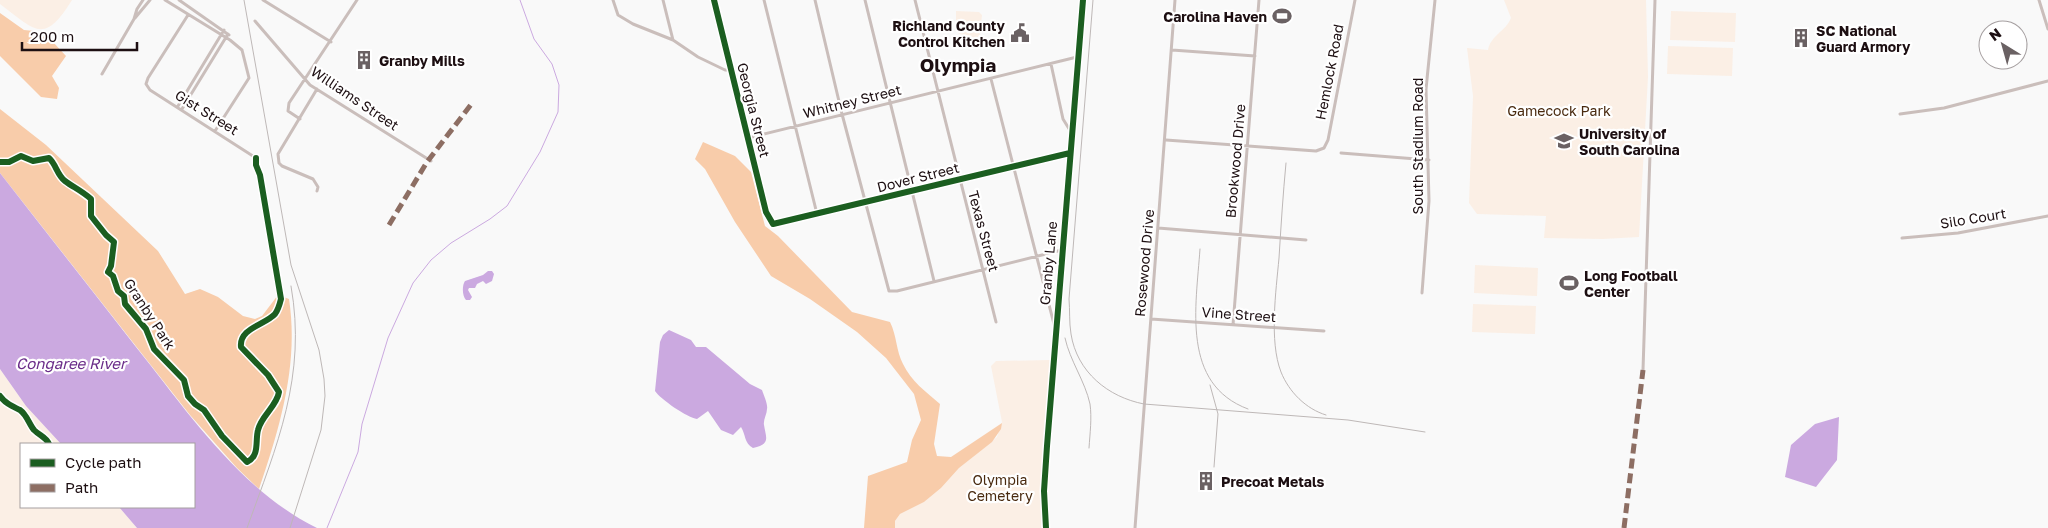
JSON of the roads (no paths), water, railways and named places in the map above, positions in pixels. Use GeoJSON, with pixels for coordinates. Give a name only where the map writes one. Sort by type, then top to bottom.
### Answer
{"type":"FeatureCollection","features":[{"type":"Feature","properties":{"kind":"street"},"geometry":{"type":"LineString","coordinates":[[134,19],[137,9],[143,0]]}},
{"type":"Feature","properties":{"kind":"street"},"geometry":{"type":"LineString","coordinates":[[102,74],[134,19],[150,0]]}},
{"type":"Feature","properties":{"kind":"street"},"geometry":{"type":"LineString","coordinates":[[165,0],[228,39],[242,50],[249,78],[216,131]]}},
{"type":"Feature","properties":{"kind":"street"},"geometry":{"type":"LineString","coordinates":[[178,0],[228,34],[228,39],[182,109]]}},
{"type":"Feature","properties":{"kind":"street"},"geometry":{"type":"LineString","coordinates":[[264,0],[331,42]]}},
{"type":"Feature","properties":{"kind":"street"},"geometry":{"type":"LineString","coordinates":[[613,0],[618,15],[633,24],[673,40],[698,57],[724,70],[732,70]]}},
{"type":"Feature","properties":{"kind":"street"},"geometry":{"type":"LineString","coordinates":[[663,0],[673,40]]}},
{"type":"Feature","properties":{"kind":"street","name":"Georgia Street"},"geometry":{"type":"LineString","coordinates":[[714,0],[766,212],[773,224]]}},
{"type":"Feature","properties":{"kind":"street"},"geometry":{"type":"LineString","coordinates":[[764,0],[817,214]]}},
{"type":"Feature","properties":{"kind":"street"},"geometry":{"type":"LineString","coordinates":[[815,0],[842,114],[889,291],[897,291],[1062,250]]}},
{"type":"Feature","properties":{"kind":"street"},"geometry":{"type":"LineString","coordinates":[[865,0],[934,281]]}},
{"type":"Feature","properties":{"kind":"street","name":"Texas Street"},"geometry":{"type":"LineString","coordinates":[[915,0],[996,322]]}},
{"type":"Feature","properties":{"kind":"street","name":"Granby Lane"},"geometry":{"type":"LineString","coordinates":[[1046,528],[1046,462],[1055,329],[1083,0]]}},
{"type":"Feature","properties":{"kind":"street","name":"Rosewood Drive"},"geometry":{"type":"LineString","coordinates":[[1135,528],[1166,140],[1175,0]]}},
{"type":"Feature","properties":{"kind":"street","name":"Brookwood Drive"},"geometry":{"type":"LineString","coordinates":[[1233,325],[1259,0]]}},
{"type":"Feature","properties":{"kind":"street","name":"Hemlock Road"},"geometry":{"type":"LineString","coordinates":[[1248,146],[1316,151],[1324,148],[1328,140],[1355,0]]}},
{"type":"Feature","properties":{"kind":"street","name":"South Stadium Road"},"geometry":{"type":"LineString","coordinates":[[1422,292],[1430,201],[1426,89],[1435,0]]}},
{"type":"Feature","properties":{"kind":"street"},"geometry":{"type":"LineString","coordinates":[[1643,370],[1655,0]]}},
{"type":"Feature","properties":{"kind":"street"},"geometry":{"type":"LineString","coordinates":[[2039,0],[2048,29]]}},
{"type":"Feature","properties":{"kind":"street"},"geometry":{"type":"LineString","coordinates":[[300,119],[291,114],[287,108],[331,42],[355,1]]}},
{"type":"Feature","properties":{"kind":"street","name":"Gist Street"},"geometry":{"type":"LineString","coordinates":[[188,15],[146,84],[150,90],[178,106],[256,158]]}},
{"type":"Feature","properties":{"kind":"street","name":"Williams Street"},"geometry":{"type":"LineString","coordinates":[[255,21],[305,80],[431,161]]}},
{"type":"Feature","properties":{"kind":"street"},"geometry":{"type":"LineString","coordinates":[[178,106],[224,30]]}},
{"type":"Feature","properties":{"kind":"street"},"geometry":{"type":"LineString","coordinates":[[1172,50],[1255,56]]}},
{"type":"Feature","properties":{"kind":"street","name":"Whitney Street"},"geometry":{"type":"LineString","coordinates":[[748,138],[991,79],[1077,56]]}},
{"type":"Feature","properties":{"kind":"street"},"geometry":{"type":"LineString","coordinates":[[1051,64],[1063,119],[1072,133]]}},
{"type":"Feature","properties":{"kind":"street"},"geometry":{"type":"LineString","coordinates":[[991,79],[1055,329]]}},
{"type":"Feature","properties":{"kind":"street"},"geometry":{"type":"LineString","coordinates":[[1900,114],[1944,108],[2048,81]]}},
{"type":"Feature","properties":{"kind":"street"},"geometry":{"type":"LineString","coordinates":[[317,89],[278,154],[279,163],[293,172],[313,179],[318,187],[317,191]]}},
{"type":"Feature","properties":{"kind":"street"},"geometry":{"type":"LineString","coordinates":[[1166,140],[1248,146]]}},
{"type":"Feature","properties":{"kind":"street","name":"Dover Street"},"geometry":{"type":"LineString","coordinates":[[773,224],[1070,153]]}},
{"type":"Feature","properties":{"kind":"street"},"geometry":{"type":"LineString","coordinates":[[1341,153],[1429,160]]}},
{"type":"Feature","properties":{"kind":"street","name":"Silo Court"},"geometry":{"type":"LineString","coordinates":[[1902,238],[1958,233],[2048,216]]}},
{"type":"Feature","properties":{"kind":"street"},"geometry":{"type":"LineString","coordinates":[[1158,228],[1306,240]]}},
{"type":"Feature","properties":{"kind":"street","name":"Vine Street"},"geometry":{"type":"LineString","coordinates":[[1151,319],[1324,331]]}},
{"type":"Feature","properties":{"kind":"water","name":"Congaree River"},"geometry":{"type":"Polygon","coordinates":[[[0,173],[217,448],[264,493],[289,512],[317,528],[137,528],[120,508],[195,508],[195,443],[60,443],[26,406],[0,369],[0,173]]]}},
{"type":"Feature","properties":{"kind":"water"},"geometry":{"type":"Polygon","coordinates":[[[488,271],[492,271],[494,274],[492,281],[486,284],[483,281],[477,284],[475,288],[469,288],[468,290],[472,297],[470,300],[466,300],[463,290],[465,281],[483,275],[488,271]]]}},
{"type":"Feature","properties":{"kind":"water"},"geometry":{"type":"Polygon","coordinates":[[[669,330],[691,340],[696,347],[706,347],[750,384],[762,390],[767,407],[764,423],[766,440],[763,445],[753,448],[750,446],[741,427],[733,435],[721,430],[708,411],[697,419],[681,412],[655,391],[660,342],[663,335],[669,330]]]}},
{"type":"Feature","properties":{"kind":"water"},"geometry":{"type":"Polygon","coordinates":[[[1839,417],[1837,460],[1816,487],[1785,477],[1791,445],[1815,424],[1839,417]]]}},
{"type":"Feature","properties":{"kind":"waterway"},"geometry":{"type":"LineString","coordinates":[[327,528],[358,452],[362,424],[388,338],[413,283],[431,260],[451,243],[507,206],[540,152],[558,112],[559,85],[552,64],[534,39],[520,0]]}},
{"type":"Feature","properties":{"kind":"railway"},"geometry":{"type":"LineString","coordinates":[[244,0],[291,265],[319,350],[324,379],[325,396],[321,430],[290,528]]}},
{"type":"Feature","properties":{"kind":"railway"},"geometry":{"type":"LineString","coordinates":[[1093,0],[1069,299],[1070,330],[1074,348],[1087,371],[1107,389],[1131,401],[1144,404],[1348,420],[1425,432]]}},
{"type":"Feature","properties":{"kind":"railway"},"geometry":{"type":"LineString","coordinates":[[1286,163],[1274,316],[1277,360],[1284,379],[1293,393],[1312,409],[1326,415]]}},
{"type":"Feature","properties":{"kind":"railway"},"geometry":{"type":"LineString","coordinates":[[1200,249],[1196,319],[1197,341],[1202,363],[1212,382],[1227,397],[1248,409]]}},
{"type":"Feature","properties":{"kind":"railway"},"geometry":{"type":"LineString","coordinates":[[247,528],[278,439],[292,380],[295,350],[295,319],[291,286]]}},
{"type":"Feature","properties":{"kind":"railway"},"geometry":{"type":"LineString","coordinates":[[1065,338],[1090,404],[1089,448]]}},
{"type":"Feature","properties":{"kind":"railway"},"geometry":{"type":"LineString","coordinates":[[1210,385],[1218,414],[1214,467]]}},
{"type":"Feature","properties":{"kind":"place","name":"Carolina Haven"},"geometry":{"type":"Point","coordinates":[1282,16]}},
{"type":"Feature","properties":{"kind":"place","name":"Richland County Control Kitchen"},"geometry":{"type":"Point","coordinates":[1020,33]}},
{"type":"Feature","properties":{"kind":"place","name":"SC National Guard Armory"},"geometry":{"type":"Point","coordinates":[1801,38]}},
{"type":"Feature","properties":{"kind":"place","name":"Granby Mills"},"geometry":{"type":"Point","coordinates":[364,60]}},
{"type":"Feature","properties":{"kind":"place","name":"University of South Carolina"},"geometry":{"type":"Point","coordinates":[1564,141]}},
{"type":"Feature","properties":{"kind":"place","name":"Long Football Center"},"geometry":{"type":"Point","coordinates":[1569,283]}},
{"type":"Feature","properties":{"kind":"place","name":"Precoat Metals"},"geometry":{"type":"Point","coordinates":[1206,481]}},
{"type":"Feature","properties":{"kind":"district","name":"Olympia"},"geometry":{"type":"Point","coordinates":[958,64]}},
{"type":"Feature","properties":{"kind":"park label","name":"Gamecock Park"},"geometry":{"type":"Point","coordinates":[1559,110]}},
{"type":"Feature","properties":{"kind":"park label","name":"Olympia Cemetery"},"geometry":{"type":"Point","coordinates":[1000,488]}}]}
